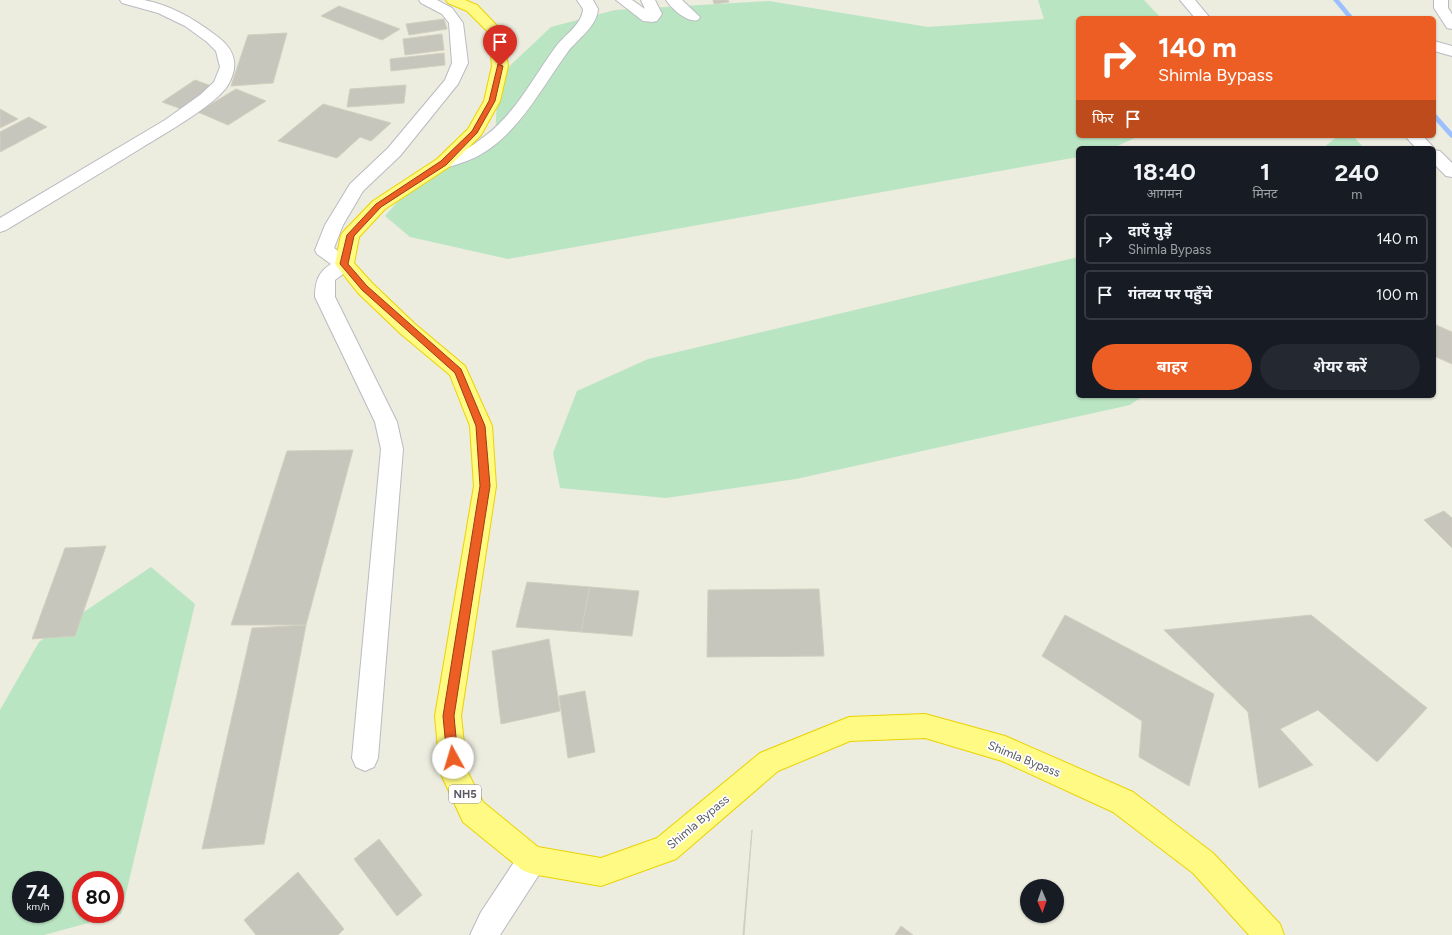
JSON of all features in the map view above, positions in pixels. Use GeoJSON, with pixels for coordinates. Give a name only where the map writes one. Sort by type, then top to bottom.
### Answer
{"type":"FeatureCollection","features":[{"type":"Feature","properties":{"kind":"highway"},"geometry":{"type":"LineString","coordinates":[[344,264],[350,235],[379,205],[444,163],[475,132],[492,101],[500,66],[496,32],[472,8],[453,0]]}},
{"type":"Feature","properties":{"kind":"highway","name":"Shimla Bypass"},"geometry":{"type":"LineString","coordinates":[[344,264],[365,288],[458,371],[481,426],[485,486],[448,716],[454,772],[473,812],[532,860],[601,872],[666,849],[769,762],[849,728],[925,726],[1005,749],[1123,802],[1203,863],[1269,935]]}},
{"type":"Feature","properties":{"kind":"street"},"geometry":{"type":"LineString","coordinates":[[0,226],[171,123],[206,98],[221,84],[228,67],[223,49],[212,39],[190,23],[163,10],[127,0]]}},
{"type":"Feature","properties":{"kind":"street"},"geometry":{"type":"LineString","coordinates":[[365,758],[392,449],[386,422],[325,298],[324,283],[330,273],[344,264],[324,250],[334,225],[356,188],[394,152],[452,81],[460,63],[456,23],[447,11],[426,0]]}},
{"type":"Feature","properties":{"kind":"street"},"geometry":{"type":"LineString","coordinates":[[444,163],[462,158],[480,149],[496,135],[524,104],[562,49],[587,20],[591,11],[589,4],[584,0]]}},
{"type":"Feature","properties":{"kind":"street"},"geometry":{"type":"LineString","coordinates":[[622,0],[648,18],[652,18],[655,14],[648,0]]}},
{"type":"Feature","properties":{"kind":"street"},"geometry":{"type":"LineString","coordinates":[[673,0],[693,16]]}},
{"type":"Feature","properties":{"kind":"street"},"geometry":{"type":"LineString","coordinates":[[1187,0],[1201,16]]}},
{"type":"Feature","properties":{"kind":"street"},"geometry":{"type":"LineString","coordinates":[[1441,0],[1441,8],[1452,25]]}},
{"type":"Feature","properties":{"kind":"street"},"geometry":{"type":"LineString","coordinates":[[1436,47],[1452,51]]}},
{"type":"Feature","properties":{"kind":"street"},"geometry":{"type":"LineString","coordinates":[[1415,138],[1424,146]]}},
{"type":"Feature","properties":{"kind":"street"},"geometry":{"type":"LineString","coordinates":[[1436,157],[1452,172]]}},
{"type":"Feature","properties":{"kind":"street"},"geometry":{"type":"LineString","coordinates":[[485,935],[532,860]]}},
{"type":"Feature","properties":{"kind":"green space"},"geometry":{"type":"Polygon","coordinates":[[[1038,0],[1144,0],[1159,16],[1076,16],[1076,138],[1135,138],[1117,146],[1076,146],[1076,157],[508,259],[410,237],[385,216],[412,185],[495,140],[498,77],[551,27],[615,10],[769,1],[928,27],[1044,19],[1038,0]]]}},
{"type":"Feature","properties":{"kind":"green space"},"geometry":{"type":"Polygon","coordinates":[[[1336,138],[1355,138],[1362,146],[1326,146],[1336,138]]]}},
{"type":"Feature","properties":{"kind":"green space"},"geometry":{"type":"Polygon","coordinates":[[[1076,257],[1076,398],[1140,398],[1130,405],[796,479],[666,498],[560,488],[553,453],[577,391],[648,359],[1076,257]]]}},
{"type":"Feature","properties":{"kind":"green space"},"geometry":{"type":"Polygon","coordinates":[[[151,567],[195,604],[124,901],[124,871],[72,871],[72,923],[88,923],[44,935],[0,935],[0,710],[39,642],[151,567]]]}},
{"type":"Feature","properties":{"kind":"building"},"geometry":{"type":"Polygon","coordinates":[[[713,0],[728,0],[729,2],[714,4],[713,0]]]}},
{"type":"Feature","properties":{"kind":"building"},"geometry":{"type":"Polygon","coordinates":[[[339,6],[400,29],[382,40],[321,16],[339,6]]]}},
{"type":"Feature","properties":{"kind":"building"},"geometry":{"type":"Polygon","coordinates":[[[444,19],[447,29],[409,35],[406,24],[444,19]]]}},
{"type":"Feature","properties":{"kind":"building"},"geometry":{"type":"Polygon","coordinates":[[[287,33],[273,83],[231,86],[248,35],[287,33]]]}},
{"type":"Feature","properties":{"kind":"building"},"geometry":{"type":"Polygon","coordinates":[[[442,34],[444,50],[405,55],[403,39],[442,34]]]}},
{"type":"Feature","properties":{"kind":"building"},"geometry":{"type":"Polygon","coordinates":[[[444,53],[445,65],[391,71],[390,59],[444,53]]]}},
{"type":"Feature","properties":{"kind":"building"},"geometry":{"type":"Polygon","coordinates":[[[195,80],[217,88],[184,110],[162,102],[195,80]]]}},
{"type":"Feature","properties":{"kind":"building"},"geometry":{"type":"Polygon","coordinates":[[[406,85],[404,103],[347,107],[350,89],[406,85]]]}},
{"type":"Feature","properties":{"kind":"building"},"geometry":{"type":"Polygon","coordinates":[[[236,89],[266,101],[228,125],[198,112],[236,89]]]}},
{"type":"Feature","properties":{"kind":"building"},"geometry":{"type":"Polygon","coordinates":[[[323,104],[391,123],[371,141],[360,137],[337,158],[278,141],[323,104]]]}},
{"type":"Feature","properties":{"kind":"building"},"geometry":{"type":"Polygon","coordinates":[[[0,109],[18,119],[0,128],[0,109]]]}},
{"type":"Feature","properties":{"kind":"building"},"geometry":{"type":"Polygon","coordinates":[[[29,117],[47,127],[0,152],[0,132],[29,117]]]}},
{"type":"Feature","properties":{"kind":"building"},"geometry":{"type":"Polygon","coordinates":[[[1436,325],[1452,332],[1452,364],[1436,357],[1436,325]]]}},
{"type":"Feature","properties":{"kind":"building"},"geometry":{"type":"Polygon","coordinates":[[[353,450],[306,625],[231,625],[287,451],[353,450]]]}},
{"type":"Feature","properties":{"kind":"building"},"geometry":{"type":"Polygon","coordinates":[[[1444,511],[1452,518],[1452,548],[1424,520],[1444,511]]]}},
{"type":"Feature","properties":{"kind":"building"},"geometry":{"type":"Polygon","coordinates":[[[106,546],[75,636],[32,639],[65,548],[106,546]]]}},
{"type":"Feature","properties":{"kind":"building"},"geometry":{"type":"Polygon","coordinates":[[[527,582],[590,587],[581,632],[516,627],[527,582]]]}},
{"type":"Feature","properties":{"kind":"building"},"geometry":{"type":"Polygon","coordinates":[[[590,587],[639,591],[632,636],[581,632],[590,587]]]}},
{"type":"Feature","properties":{"kind":"building"},"geometry":{"type":"Polygon","coordinates":[[[819,589],[824,656],[707,657],[708,590],[819,589]]]}},
{"type":"Feature","properties":{"kind":"building"},"geometry":{"type":"Polygon","coordinates":[[[1065,615],[1214,694],[1189,786],[1139,757],[1142,721],[1042,656],[1065,615]]]}},
{"type":"Feature","properties":{"kind":"building"},"geometry":{"type":"Polygon","coordinates":[[[1311,615],[1427,708],[1377,762],[1318,710],[1280,729],[1313,765],[1259,788],[1248,712],[1164,630],[1311,615]]]}},
{"type":"Feature","properties":{"kind":"building"},"geometry":{"type":"Polygon","coordinates":[[[306,625],[264,844],[202,849],[252,628],[306,625]]]}},
{"type":"Feature","properties":{"kind":"building"},"geometry":{"type":"Polygon","coordinates":[[[549,639],[560,711],[501,724],[492,651],[549,639]]]}},
{"type":"Feature","properties":{"kind":"building"},"geometry":{"type":"Polygon","coordinates":[[[585,691],[595,752],[568,758],[559,696],[585,691]]]}},
{"type":"Feature","properties":{"kind":"building"},"geometry":{"type":"Polygon","coordinates":[[[752,830],[744,935],[743,935],[752,830]]]}},
{"type":"Feature","properties":{"kind":"building"},"geometry":{"type":"Polygon","coordinates":[[[379,839],[422,895],[397,916],[354,859],[379,839]]]}},
{"type":"Feature","properties":{"kind":"building"},"geometry":{"type":"Polygon","coordinates":[[[298,872],[344,929],[338,935],[256,935],[244,920],[298,872]]]}},
{"type":"Feature","properties":{"kind":"building"},"geometry":{"type":"Polygon","coordinates":[[[901,926],[913,935],[895,935],[901,926]]]}},
{"type":"Feature","properties":{"kind":"waterway"},"geometry":{"type":"LineString","coordinates":[[1336,0],[1349,16]]}},
{"type":"Feature","properties":{"kind":"waterway"},"geometry":{"type":"LineString","coordinates":[[1436,117],[1452,136]]}},
{"type":"Feature","properties":{"kind":"route"},"geometry":{"type":"LineString","coordinates":[[453,758],[448,716],[485,486],[481,426],[458,371],[408,329],[365,288],[344,264],[350,235],[379,205],[444,163],[475,132],[492,101],[500,66]]}}]}
